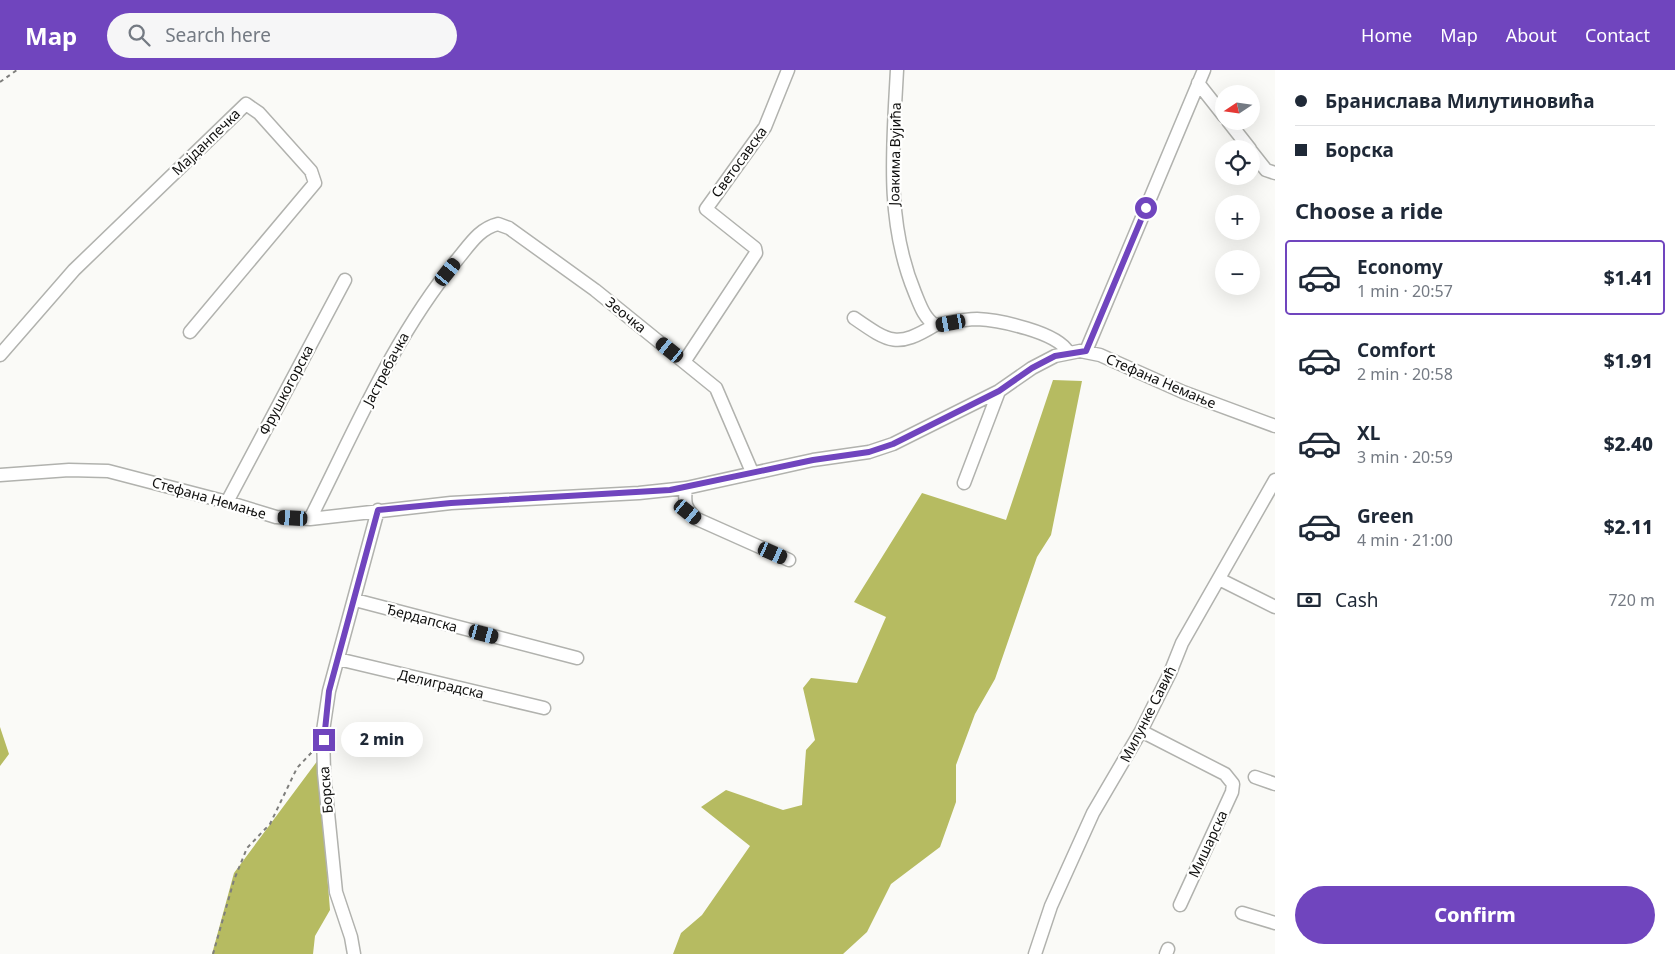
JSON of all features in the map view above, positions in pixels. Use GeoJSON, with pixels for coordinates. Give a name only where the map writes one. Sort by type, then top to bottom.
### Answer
{"type":"FeatureCollection","features":[{"type":"Feature","properties":{"kind":"street","name":"Светосавска"},"geometry":{"type":"LineString","coordinates":[[684,362],[756,253],[755,248],[706,209],[765,127],[788,70]]}},
{"type":"Feature","properties":{"kind":"street","name":"Јоакима Вујића"},"geometry":{"type":"LineString","coordinates":[[897,70],[893,158],[894,214],[911,283],[924,314],[934,326]]}},
{"type":"Feature","properties":{"kind":"street"},"geometry":{"type":"LineString","coordinates":[[1086,351],[1204,70]]}},
{"type":"Feature","properties":{"kind":"street"},"geometry":{"type":"LineString","coordinates":[[1198,83],[1215,105]]}},
{"type":"Feature","properties":{"kind":"street","name":"Мајданпечка"},"geometry":{"type":"LineString","coordinates":[[0,355],[74,270],[246,104],[259,113],[311,171],[315,183],[190,332]]}},
{"type":"Feature","properties":{"kind":"street"},"geometry":{"type":"LineString","coordinates":[[1235,130],[1242,140]]}},
{"type":"Feature","properties":{"kind":"street"},"geometry":{"type":"LineString","coordinates":[[1260,162],[1266,170],[1275,173]]}},
{"type":"Feature","properties":{"kind":"street","name":"Зеочка"},"geometry":{"type":"LineString","coordinates":[[480,232],[498,224],[509,228],[595,290],[716,388],[752,472]]}},
{"type":"Feature","properties":{"kind":"street","name":"Јастребачка"},"geometry":{"type":"LineString","coordinates":[[310,518],[400,340],[436,286],[480,232]]}},
{"type":"Feature","properties":{"kind":"street","name":"Фрушкогорска"},"geometry":{"type":"LineString","coordinates":[[227,502],[345,280]]}},
{"type":"Feature","properties":{"kind":"street"},"geometry":{"type":"LineString","coordinates":[[854,318],[896,342],[905,341],[934,326],[975,319],[1008,324],[1050,337],[1060,342],[1068,352]]}},
{"type":"Feature","properties":{"kind":"street","name":"Стефана Немање"},"geometry":{"type":"LineString","coordinates":[[0,475],[69,470],[108,471],[227,502],[276,517],[310,518],[451,503],[638,493],[686,488],[752,472],[877,450],[893,444],[999,391],[1032,368],[1055,356],[1068,352],[1086,351],[1183,392],[1275,426]]}},
{"type":"Feature","properties":{"kind":"street"},"geometry":{"type":"LineString","coordinates":[[964,483],[999,391]]}},
{"type":"Feature","properties":{"kind":"street","name":"Милунке Савић"},"geometry":{"type":"LineString","coordinates":[[1034,954],[1051,906],[1093,812],[1141,731],[1170,673],[1182,643],[1275,480]]}},
{"type":"Feature","properties":{"kind":"street"},"geometry":{"type":"LineString","coordinates":[[686,488],[684,504],[688,512],[697,519],[789,560]]}},
{"type":"Feature","properties":{"kind":"street","name":"Борска"},"geometry":{"type":"LineString","coordinates":[[354,954],[351,937],[336,892],[324,773],[324,740],[329,691],[378,510]]}},
{"type":"Feature","properties":{"kind":"street"},"geometry":{"type":"LineString","coordinates":[[1219,579],[1275,606]]}},
{"type":"Feature","properties":{"kind":"street","name":"Ђердапска"},"geometry":{"type":"LineString","coordinates":[[355,600],[577,658]]}},
{"type":"Feature","properties":{"kind":"street","name":"Делиградска"},"geometry":{"type":"LineString","coordinates":[[338,659],[544,708]]}},
{"type":"Feature","properties":{"kind":"street","name":"Мишарска"},"geometry":{"type":"LineString","coordinates":[[1141,731],[1224,774],[1233,784],[1232,792],[1180,905]]}},
{"type":"Feature","properties":{"kind":"street"},"geometry":{"type":"LineString","coordinates":[[1255,777],[1275,784]]}},
{"type":"Feature","properties":{"kind":"street"},"geometry":{"type":"LineString","coordinates":[[1242,913],[1275,924]]}},
{"type":"Feature","properties":{"kind":"path"},"geometry":{"type":"LineString","coordinates":[[0,82],[17,70]]}},
{"type":"Feature","properties":{"kind":"path"},"geometry":{"type":"LineString","coordinates":[[213,954],[234,880],[247,848],[270,824],[297,768],[324,740]]}},
{"type":"Feature","properties":{"kind":"green space"},"geometry":{"type":"Polygon","coordinates":[[[1053,380],[1082,381],[1051,535],[1037,557],[995,679],[975,714],[956,765],[956,802],[940,847],[891,884],[867,932],[843,954],[673,954],[681,933],[702,915],[750,846],[701,807],[726,790],[783,810],[802,805],[806,750],[815,740],[803,688],[811,678],[857,683],[886,617],[854,602],[922,493],[1006,520],[1053,380]]]}},
{"type":"Feature","properties":{"kind":"green space"},"geometry":{"type":"Polygon","coordinates":[[[0,727],[9,754],[0,766],[0,727]]]}},
{"type":"Feature","properties":{"kind":"green space"},"geometry":{"type":"Polygon","coordinates":[[[318,760],[330,910],[315,936],[313,954],[212,954],[234,873],[318,760]]]}},
{"type":"Feature","properties":{"kind":"route"},"geometry":{"type":"LineString","coordinates":[[324,740],[323,731],[329,691],[378,510],[451,503],[638,493],[686,488],[813,460],[869,452],[893,444],[999,391],[1032,368],[1055,356],[1068,352],[1086,351],[1146,208]]}}]}
